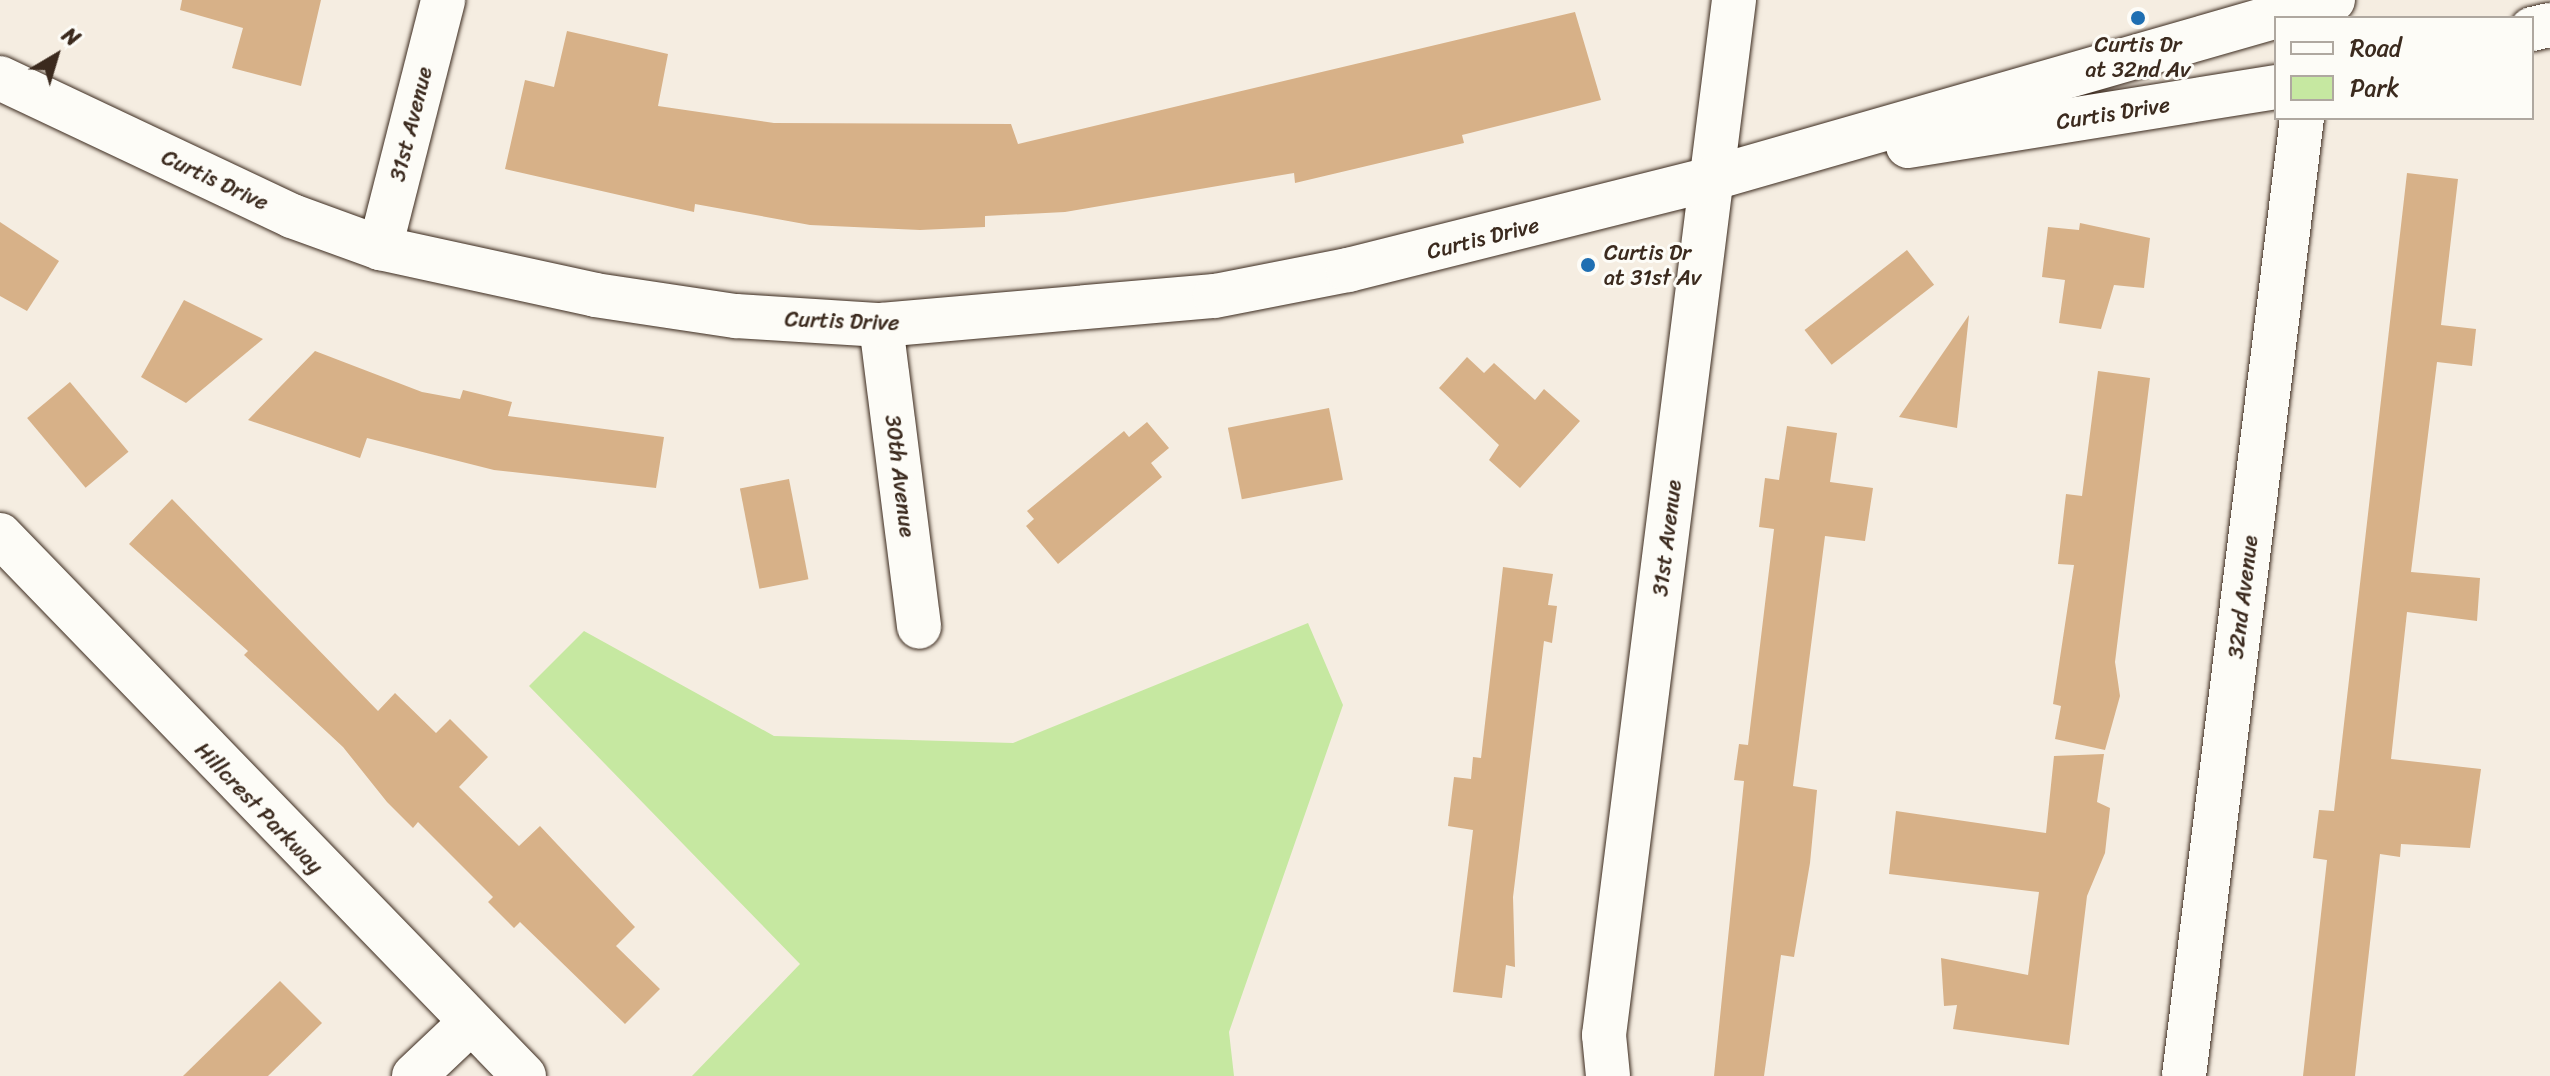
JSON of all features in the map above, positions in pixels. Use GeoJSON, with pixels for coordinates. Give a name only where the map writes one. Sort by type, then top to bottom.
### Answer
{"type":"FeatureCollection","features":[{"type":"Feature","properties":{"kind":"street","name":"31st Avenue"},"geometry":{"type":"LineString","coordinates":[[380,248],[443,0]]}},
{"type":"Feature","properties":{"kind":"street","name":"31st Avenue"},"geometry":{"type":"LineString","coordinates":[[1608,1076],[1604,1035],[1734,0]]}},
{"type":"Feature","properties":{"kind":"street","name":"Curtis Drive"},"geometry":{"type":"LineString","coordinates":[[2291,16],[2327,6]]}},
{"type":"Feature","properties":{"kind":"street","name":"Curtis Drive"},"geometry":{"type":"LineString","coordinates":[[0,78],[292,216],[380,248],[595,295],[736,316],[881,325],[1215,296],[1505,233],[2274,21]]}},
{"type":"Feature","properties":{"kind":"street","name":"Curtis Drive"},"geometry":{"type":"LineString","coordinates":[[1713,178],[2274,87]]}},
{"type":"Feature","properties":{"kind":"street","name":"32nd Avenue"},"geometry":{"type":"LineString","coordinates":[[2184,1076],[2302,120]]}},
{"type":"Feature","properties":{"kind":"street","name":"30th Avenue"},"geometry":{"type":"LineString","coordinates":[[881,325],[919,627]]}},
{"type":"Feature","properties":{"kind":"street","name":"Hillcrest Parkway"},"geometry":{"type":"LineString","coordinates":[[0,535],[524,1076]]}},
{"type":"Feature","properties":{"kind":"street"},"geometry":{"type":"LineString","coordinates":[[414,1076],[470,1023]]}},
{"type":"Feature","properties":{"kind":"green space"},"geometry":{"type":"Polygon","coordinates":[[[1308,623],[1343,705],[1229,1032],[1234,1076],[692,1076],[800,964],[529,686],[584,631],[774,736],[1013,743],[1308,623]]]}},
{"type":"Feature","properties":{"kind":"building"},"geometry":{"type":"Polygon","coordinates":[[[182,0],[321,0],[301,86],[232,68],[243,28],[180,10],[182,0]]]}},
{"type":"Feature","properties":{"kind":"building"},"geometry":{"type":"Polygon","coordinates":[[[1575,12],[1601,100],[1462,135],[1464,143],[1295,183],[1294,173],[1065,212],[985,216],[985,227],[920,230],[810,225],[695,204],[694,212],[505,169],[525,80],[554,87],[567,31],[668,54],[658,106],[774,123],[1011,124],[1018,144],[1575,12]]]}},
{"type":"Feature","properties":{"kind":"building"},"geometry":{"type":"Polygon","coordinates":[[[2407,173],[2458,179],[2441,325],[2476,329],[2472,366],[2437,362],[2411,572],[2480,578],[2477,621],[2407,612],[2391,759],[2481,769],[2470,848],[2401,844],[2400,857],[2380,854],[2355,1076],[2303,1076],[2327,860],[2313,858],[2319,810],[2334,811],[2407,173]]]}},
{"type":"Feature","properties":{"kind":"building"},"geometry":{"type":"Polygon","coordinates":[[[0,222],[59,261],[27,311],[0,296],[0,222]]]}},
{"type":"Feature","properties":{"kind":"building"},"geometry":{"type":"Polygon","coordinates":[[[2080,223],[2150,238],[2144,288],[2114,285],[2101,329],[2059,323],[2065,280],[2042,277],[2048,227],[2079,230],[2080,223]]]}},
{"type":"Feature","properties":{"kind":"building"},"geometry":{"type":"Polygon","coordinates":[[[1907,250],[1934,285],[1832,365],[1805,330],[1907,250]]]}},
{"type":"Feature","properties":{"kind":"building"},"geometry":{"type":"Polygon","coordinates":[[[184,300],[263,339],[186,403],[141,377],[184,300]]]}},
{"type":"Feature","properties":{"kind":"building"},"geometry":{"type":"Polygon","coordinates":[[[1969,315],[1957,428],[1899,417],[1969,315]]]}},
{"type":"Feature","properties":{"kind":"building"},"geometry":{"type":"Polygon","coordinates":[[[315,351],[422,392],[460,399],[463,390],[512,402],[508,416],[664,437],[656,488],[494,470],[367,438],[360,458],[248,420],[315,351]]]}},
{"type":"Feature","properties":{"kind":"building"},"geometry":{"type":"Polygon","coordinates":[[[1467,357],[1484,373],[1494,363],[1535,400],[1544,389],[1580,421],[1520,488],[1489,460],[1499,445],[1439,388],[1467,357]]]}},
{"type":"Feature","properties":{"kind":"building"},"geometry":{"type":"Polygon","coordinates":[[[2098,371],[2150,378],[2115,662],[2120,696],[2105,750],[2055,739],[2061,706],[2053,704],[2074,565],[2058,564],[2066,494],[2082,496],[2098,371]]]}},
{"type":"Feature","properties":{"kind":"building"},"geometry":{"type":"Polygon","coordinates":[[[70,382],[128,452],[86,488],[27,418],[70,382]]]}},
{"type":"Feature","properties":{"kind":"building"},"geometry":{"type":"Polygon","coordinates":[[[1329,408],[1343,480],[1242,499],[1228,428],[1329,408]]]}},
{"type":"Feature","properties":{"kind":"building"},"geometry":{"type":"Polygon","coordinates":[[[1147,422],[1169,448],[1151,463],[1162,477],[1058,564],[1026,526],[1034,519],[1027,511],[1124,431],[1129,437],[1147,422]]]}},
{"type":"Feature","properties":{"kind":"building"},"geometry":{"type":"Polygon","coordinates":[[[1787,426],[1837,433],[1830,482],[1873,488],[1865,541],[1825,536],[1793,786],[1817,790],[1810,863],[1794,957],[1781,955],[1764,1076],[1714,1076],[1744,781],[1734,780],[1739,744],[1748,745],[1774,529],[1759,527],[1765,478],[1779,480],[1787,426]]]}},
{"type":"Feature","properties":{"kind":"building"},"geometry":{"type":"Polygon","coordinates":[[[789,479],[808,579],[759,589],[740,489],[789,479]]]}},
{"type":"Feature","properties":{"kind":"building"},"geometry":{"type":"Polygon","coordinates":[[[172,499],[378,711],[395,693],[436,733],[450,719],[488,757],[459,787],[519,846],[540,826],[635,927],[616,946],[660,989],[625,1024],[520,922],[514,928],[488,902],[493,897],[418,822],[413,828],[387,802],[343,747],[244,655],[248,651],[129,544],[172,499]]]}},
{"type":"Feature","properties":{"kind":"building"},"geometry":{"type":"Polygon","coordinates":[[[1503,567],[1553,574],[1548,605],[1557,606],[1552,643],[1544,641],[1513,897],[1515,967],[1506,965],[1502,998],[1453,992],[1473,830],[1448,826],[1454,777],[1471,779],[1473,757],[1481,758],[1503,567]]]}},
{"type":"Feature","properties":{"kind":"building"},"geometry":{"type":"Polygon","coordinates":[[[2104,754],[2097,802],[2110,808],[2105,853],[2087,896],[2069,1045],[1953,1029],[1957,1005],[1944,1006],[1941,958],[2028,975],[2039,892],[1889,874],[1896,811],[2046,833],[2054,756],[2104,754]]]}},
{"type":"Feature","properties":{"kind":"building"},"geometry":{"type":"Polygon","coordinates":[[[280,981],[322,1023],[268,1076],[183,1076],[280,981]]]}},
{"type":"Feature","properties":{"kind":"place","name":"Curtis Dr at 32nd Av"},"geometry":{"type":"Point","coordinates":[2138,18]}},
{"type":"Feature","properties":{"kind":"place","name":"Curtis Dr at 31st Av"},"geometry":{"type":"Point","coordinates":[1588,265]}}]}
